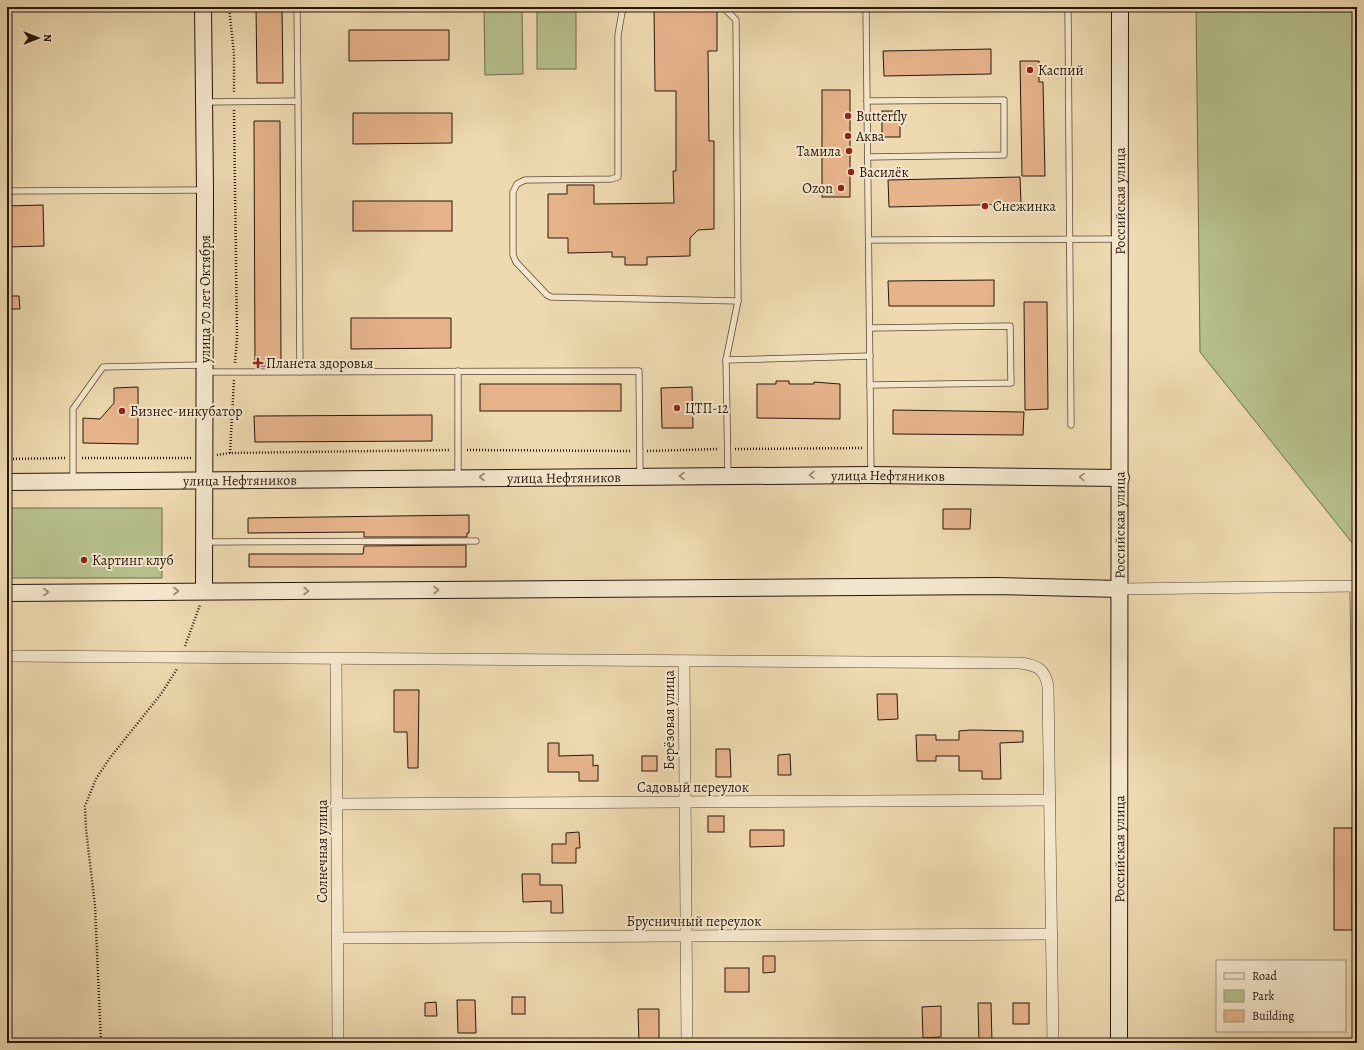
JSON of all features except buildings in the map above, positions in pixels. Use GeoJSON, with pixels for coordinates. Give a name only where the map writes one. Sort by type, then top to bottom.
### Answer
{"type":"FeatureCollection","features":[{"type":"Feature","properties":{"kind":"main road","name":"улица 70 лет Октября"},"geometry":{"type":"LineString","coordinates":[[203,7],[205,190],[204,591]]}},
{"type":"Feature","properties":{"kind":"main road","name":"Российская улица"},"geometry":{"type":"LineString","coordinates":[[1119,1043],[1122,238],[1120,7]]}},
{"type":"Feature","properties":{"kind":"main road","name":"улица Нефтяников"},"geometry":{"type":"LineString","coordinates":[[7,482],[205,479],[871,475],[1121,478]]}},
{"type":"Feature","properties":{"kind":"main road"},"geometry":{"type":"LineString","coordinates":[[7,593],[988,586],[1121,589]]}},
{"type":"Feature","properties":{"kind":"street"},"geometry":{"type":"LineString","coordinates":[[1121,589],[1355,586]]}},
{"type":"Feature","properties":{"kind":"street"},"geometry":{"type":"LineString","coordinates":[[7,656],[1020,663],[1039,668],[1046,677],[1048,686],[1053,1043]]}},
{"type":"Feature","properties":{"kind":"street","name":"Солнечная улица"},"geometry":{"type":"LineString","coordinates":[[336,658],[338,1043]]}},
{"type":"Feature","properties":{"kind":"street","name":"Берёзовая улица"},"geometry":{"type":"LineString","coordinates":[[684,661],[687,1043]]}},
{"type":"Feature","properties":{"kind":"street","name":"Садовый переулок"},"geometry":{"type":"LineString","coordinates":[[336,804],[1050,800]]}},
{"type":"Feature","properties":{"kind":"street","name":"Брусничный переулок"},"geometry":{"type":"LineString","coordinates":[[337,938],[1052,934]]}},
{"type":"Feature","properties":{"kind":"lane"},"geometry":{"type":"LineString","coordinates":[[297,7],[300,372]]}},
{"type":"Feature","properties":{"kind":"lane"},"geometry":{"type":"LineString","coordinates":[[626,7],[622,12],[618,35],[620,171],[618,177],[611,179],[525,180],[517,184],[512,192],[513,255],[516,262],[547,295],[551,297],[738,301]]}},
{"type":"Feature","properties":{"kind":"lane"},"geometry":{"type":"LineString","coordinates":[[723,7],[736,20],[738,301],[726,360],[728,476]]}},
{"type":"Feature","properties":{"kind":"lane"},"geometry":{"type":"LineString","coordinates":[[866,7],[871,475]]}},
{"type":"Feature","properties":{"kind":"lane"},"geometry":{"type":"LineString","coordinates":[[1068,7],[1071,425]]}},
{"type":"Feature","properties":{"kind":"lane"},"geometry":{"type":"LineString","coordinates":[[867,101],[1004,100],[1004,155],[868,157]]}},
{"type":"Feature","properties":{"kind":"lane"},"geometry":{"type":"LineString","coordinates":[[204,102],[298,101]]}},
{"type":"Feature","properties":{"kind":"lane"},"geometry":{"type":"LineString","coordinates":[[7,191],[205,190]]}},
{"type":"Feature","properties":{"kind":"lane"},"geometry":{"type":"LineString","coordinates":[[869,240],[1122,238]]}},
{"type":"Feature","properties":{"kind":"lane"},"geometry":{"type":"LineString","coordinates":[[870,328],[1010,326],[1011,355],[1011,384],[870,385]]}},
{"type":"Feature","properties":{"kind":"lane"},"geometry":{"type":"LineString","coordinates":[[726,360],[870,356]]}},
{"type":"Feature","properties":{"kind":"lane"},"geometry":{"type":"LineString","coordinates":[[73,481],[73,409],[103,367],[205,369],[235,372],[640,371],[640,476]]}},
{"type":"Feature","properties":{"kind":"lane"},"geometry":{"type":"LineString","coordinates":[[458,371],[458,477]]}},
{"type":"Feature","properties":{"kind":"lane"},"geometry":{"type":"LineString","coordinates":[[204,542],[476,541]]}},
{"type":"Feature","properties":{"kind":"lane"},"geometry":{"type":"LineString","coordinates":[[1355,586],[1356,818]]}},
{"type":"Feature","properties":{"kind":"path"},"geometry":{"type":"LineString","coordinates":[[229,7],[234,54],[237,338],[230,453]]}},
{"type":"Feature","properties":{"kind":"path"},"geometry":{"type":"LineString","coordinates":[[7,459],[205,456],[230,453],[458,450],[640,451],[871,448]]}},
{"type":"Feature","properties":{"kind":"path"},"geometry":{"type":"LineString","coordinates":[[184,651],[204,591]]}},
{"type":"Feature","properties":{"kind":"path"},"geometry":{"type":"LineString","coordinates":[[101,1043],[95,906],[86,829],[85,806],[96,779],[109,759],[161,694],[179,664]]}},
{"type":"Feature","properties":{"kind":"green space"},"geometry":{"type":"Polygon","coordinates":[[[522,7],[523,74],[485,75],[484,8],[522,7]]]}},
{"type":"Feature","properties":{"kind":"green space"},"geometry":{"type":"Polygon","coordinates":[[[537,7],[576,7],[576,69],[537,69],[537,7]]]}},
{"type":"Feature","properties":{"kind":"green space"},"geometry":{"type":"Polygon","coordinates":[[[1196,7],[1357,7],[1357,549],[1200,352],[1196,7]]]}},
{"type":"Feature","properties":{"kind":"green space","name":"Картинг клуб"},"geometry":{"type":"Polygon","coordinates":[[[7,508],[162,508],[162,578],[7,578],[7,508]]]}},
{"type":"Feature","properties":{"kind":"place","name":"Каспий"},"geometry":{"type":"Point","coordinates":[1030,70]}},
{"type":"Feature","properties":{"kind":"place","name":"Butterfly"},"geometry":{"type":"Point","coordinates":[848,116]}},
{"type":"Feature","properties":{"kind":"place","name":"Аква"},"geometry":{"type":"Point","coordinates":[848,136]}},
{"type":"Feature","properties":{"kind":"place","name":"Тамила"},"geometry":{"type":"Point","coordinates":[849,151]}},
{"type":"Feature","properties":{"kind":"place","name":"Василёк"},"geometry":{"type":"Point","coordinates":[851,172]}},
{"type":"Feature","properties":{"kind":"place","name":"Ozon"},"geometry":{"type":"Point","coordinates":[841,188]}},
{"type":"Feature","properties":{"kind":"place","name":"Снежинка"},"geometry":{"type":"Point","coordinates":[985,206]}},
{"type":"Feature","properties":{"kind":"place","name":"Планета здоровья"},"geometry":{"type":"Point","coordinates":[258,363]}},
{"type":"Feature","properties":{"kind":"place","name":"ЦТП-12"},"geometry":{"type":"Point","coordinates":[677,408]}},
{"type":"Feature","properties":{"kind":"place","name":"Бизнес-инкубатор"},"geometry":{"type":"Point","coordinates":[122,411]}},
{"type":"Feature","properties":{"kind":"place","name":"Картинг клуб"},"geometry":{"type":"Point","coordinates":[84,560]}}]}
